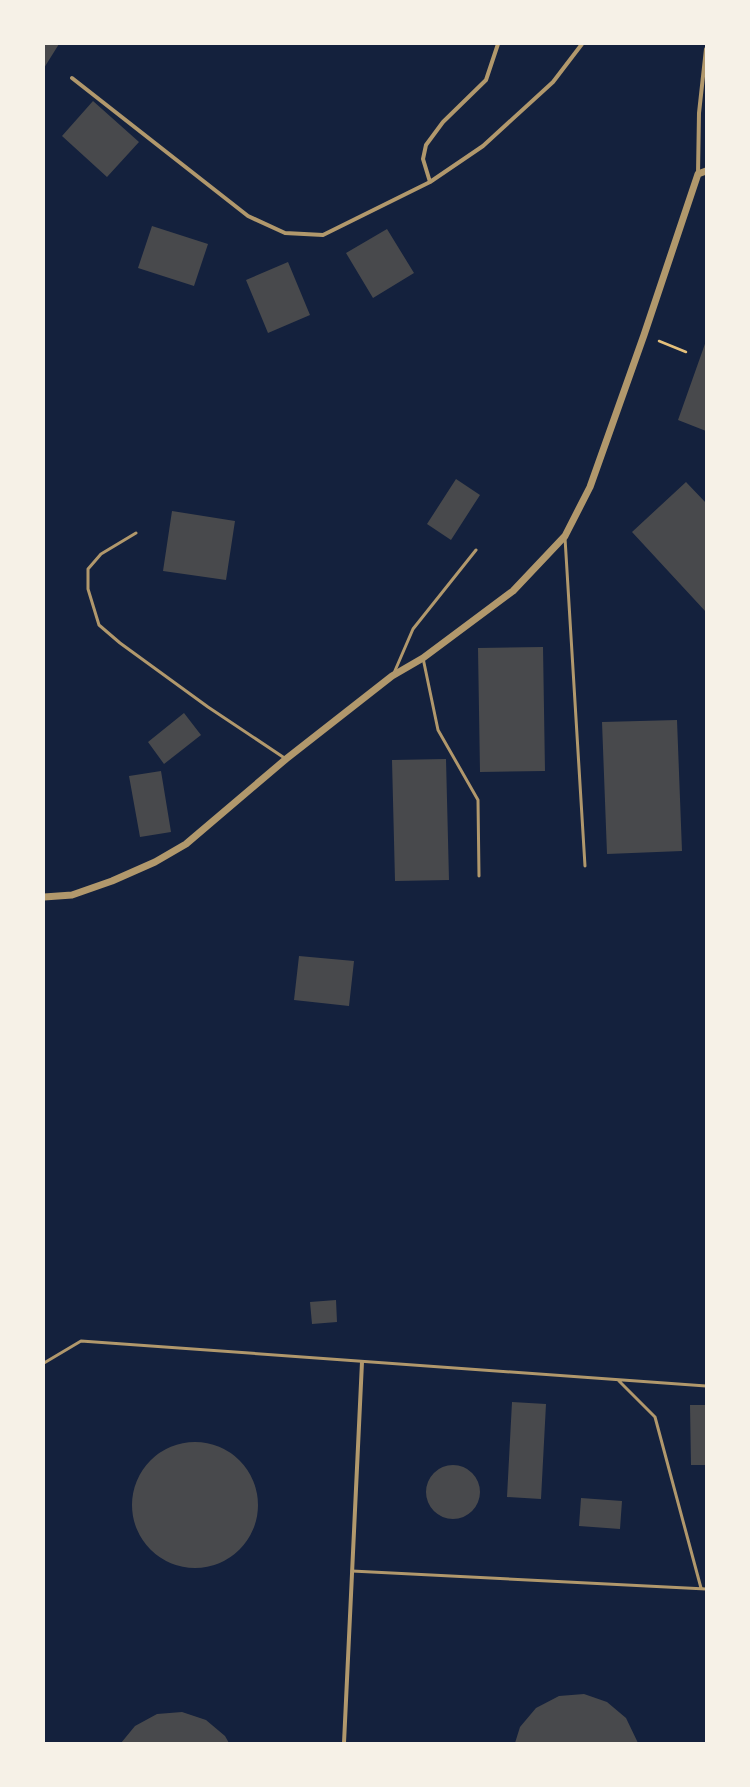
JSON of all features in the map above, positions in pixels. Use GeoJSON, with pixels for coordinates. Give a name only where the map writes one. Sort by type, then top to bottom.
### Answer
{"type":"FeatureCollection","features":[{"type":"Feature","properties":{"kind":"street"},"geometry":{"type":"LineString","coordinates":[[430,182],[423,159],[426,145],[443,122],[486,80],[498,44]]}},
{"type":"Feature","properties":{"kind":"street"},"geometry":{"type":"LineString","coordinates":[[72,78],[248,216],[284,233],[324,235],[430,182],[483,146],[552,82],[582,44]]}},
{"type":"Feature","properties":{"kind":"street"},"geometry":{"type":"LineString","coordinates":[[44,897],[72,895],[155,862],[186,844],[286,759],[392,676],[423,658],[513,591],[565,536],[590,487],[644,335],[698,174],[699,113],[706,49]]}},
{"type":"Feature","properties":{"kind":"street"},"geometry":{"type":"LineString","coordinates":[[698,174],[706,172]]}},
{"type":"Feature","properties":{"kind":"street"},"geometry":{"type":"LineString","coordinates":[[344,1743],[362,1362]]}},
{"type":"Feature","properties":{"kind":"lane"},"geometry":{"type":"LineString","coordinates":[[136,534],[101,554],[88,569],[88,590],[99,625],[120,643],[208,707],[286,759]]}},
{"type":"Feature","properties":{"kind":"lane"},"geometry":{"type":"LineString","coordinates":[[565,536],[585,866]]}},
{"type":"Feature","properties":{"kind":"lane"},"geometry":{"type":"LineString","coordinates":[[392,676],[413,629],[476,550]]}},
{"type":"Feature","properties":{"kind":"lane"},"geometry":{"type":"LineString","coordinates":[[423,658],[438,730],[478,800],[479,876]]}},
{"type":"Feature","properties":{"kind":"lane"},"geometry":{"type":"LineString","coordinates":[[44,1363],[81,1341],[706,1386]]}},
{"type":"Feature","properties":{"kind":"lane"},"geometry":{"type":"LineString","coordinates":[[617,1380],[655,1417],[701,1588]]}},
{"type":"Feature","properties":{"kind":"lane"},"geometry":{"type":"LineString","coordinates":[[352,1571],[706,1589]]}},
{"type":"Feature","properties":{"kind":"path"},"geometry":{"type":"LineString","coordinates":[[644,335],[686,352]]}},
{"type":"Feature","properties":{"kind":"building"},"geometry":{"type":"Polygon","coordinates":[[[44,44],[59,44],[44,68],[44,44]]]}},
{"type":"Feature","properties":{"kind":"building"},"geometry":{"type":"Polygon","coordinates":[[[93,101],[139,142],[107,177],[62,136],[93,101]]]}},
{"type":"Feature","properties":{"kind":"building"},"geometry":{"type":"Polygon","coordinates":[[[152,226],[208,244],[194,286],[138,268],[152,226]]]}},
{"type":"Feature","properties":{"kind":"building"},"geometry":{"type":"Polygon","coordinates":[[[387,229],[414,273],[373,298],[346,253],[387,229]]]}},
{"type":"Feature","properties":{"kind":"building"},"geometry":{"type":"Polygon","coordinates":[[[288,262],[310,315],[268,333],[246,280],[288,262]]]}},
{"type":"Feature","properties":{"kind":"building"},"geometry":{"type":"Polygon","coordinates":[[[706,341],[706,431],[678,420],[706,341]]]}},
{"type":"Feature","properties":{"kind":"building"},"geometry":{"type":"Polygon","coordinates":[[[456,479],[480,495],[451,540],[427,524],[456,479]]]}},
{"type":"Feature","properties":{"kind":"building"},"geometry":{"type":"Polygon","coordinates":[[[686,482],[706,503],[706,612],[632,532],[686,482]]]}},
{"type":"Feature","properties":{"kind":"building"},"geometry":{"type":"Polygon","coordinates":[[[172,511],[235,521],[226,580],[163,571],[172,511]]]}},
{"type":"Feature","properties":{"kind":"building"},"geometry":{"type":"Polygon","coordinates":[[[543,647],[545,771],[480,772],[478,648],[543,647]]]}},
{"type":"Feature","properties":{"kind":"building"},"geometry":{"type":"Polygon","coordinates":[[[184,713],[201,735],[164,764],[148,742],[184,713]]]}},
{"type":"Feature","properties":{"kind":"building"},"geometry":{"type":"Polygon","coordinates":[[[677,720],[682,851],[607,854],[602,722],[677,720]]]}},
{"type":"Feature","properties":{"kind":"building"},"geometry":{"type":"Polygon","coordinates":[[[446,759],[449,880],[395,881],[392,760],[446,759]]]}},
{"type":"Feature","properties":{"kind":"building"},"geometry":{"type":"Polygon","coordinates":[[[161,771],[171,832],[140,837],[129,776],[161,771]]]}},
{"type":"Feature","properties":{"kind":"building"},"geometry":{"type":"Polygon","coordinates":[[[299,956],[354,961],[349,1006],[294,1000],[299,956]]]}},
{"type":"Feature","properties":{"kind":"building"},"geometry":{"type":"Polygon","coordinates":[[[336,1300],[337,1322],[312,1324],[310,1302],[336,1300]]]}},
{"type":"Feature","properties":{"kind":"building"},"geometry":{"type":"Polygon","coordinates":[[[512,1402],[546,1404],[541,1499],[507,1497],[512,1402]]]}},
{"type":"Feature","properties":{"kind":"building"},"geometry":{"type":"Polygon","coordinates":[[[690,1405],[706,1405],[706,1465],[691,1465],[690,1405]]]}},
{"type":"Feature","properties":{"kind":"building"},"geometry":{"type":"Polygon","coordinates":[[[201,1442],[213,1444],[225,1449],[240,1460],[251,1475],[256,1487],[258,1505],[256,1523],[251,1535],[240,1550],[225,1561],[213,1566],[189,1568],[177,1566],[165,1561],[150,1550],[139,1535],[134,1523],[132,1499],[134,1487],[139,1475],[150,1460],[165,1449],[177,1444],[201,1442]]]}},
{"type":"Feature","properties":{"kind":"building"},"geometry":{"type":"Polygon","coordinates":[[[453,1465],[463,1467],[472,1473],[478,1482],[480,1492],[478,1502],[472,1511],[463,1517],[453,1519],[443,1517],[434,1511],[428,1502],[426,1492],[428,1482],[434,1473],[443,1467],[453,1465]]]}},
{"type":"Feature","properties":{"kind":"building"},"geometry":{"type":"Polygon","coordinates":[[[581,1498],[622,1501],[620,1529],[579,1526],[581,1498]]]}},
{"type":"Feature","properties":{"kind":"building"},"geometry":{"type":"Polygon","coordinates":[[[584,1694],[607,1702],[626,1718],[638,1743],[515,1743],[520,1727],[536,1708],[559,1696],[584,1694]]]}},
{"type":"Feature","properties":{"kind":"building"},"geometry":{"type":"Polygon","coordinates":[[[182,1712],[206,1720],[225,1736],[229,1743],[121,1743],[135,1726],[157,1714],[182,1712]]]}}]}
